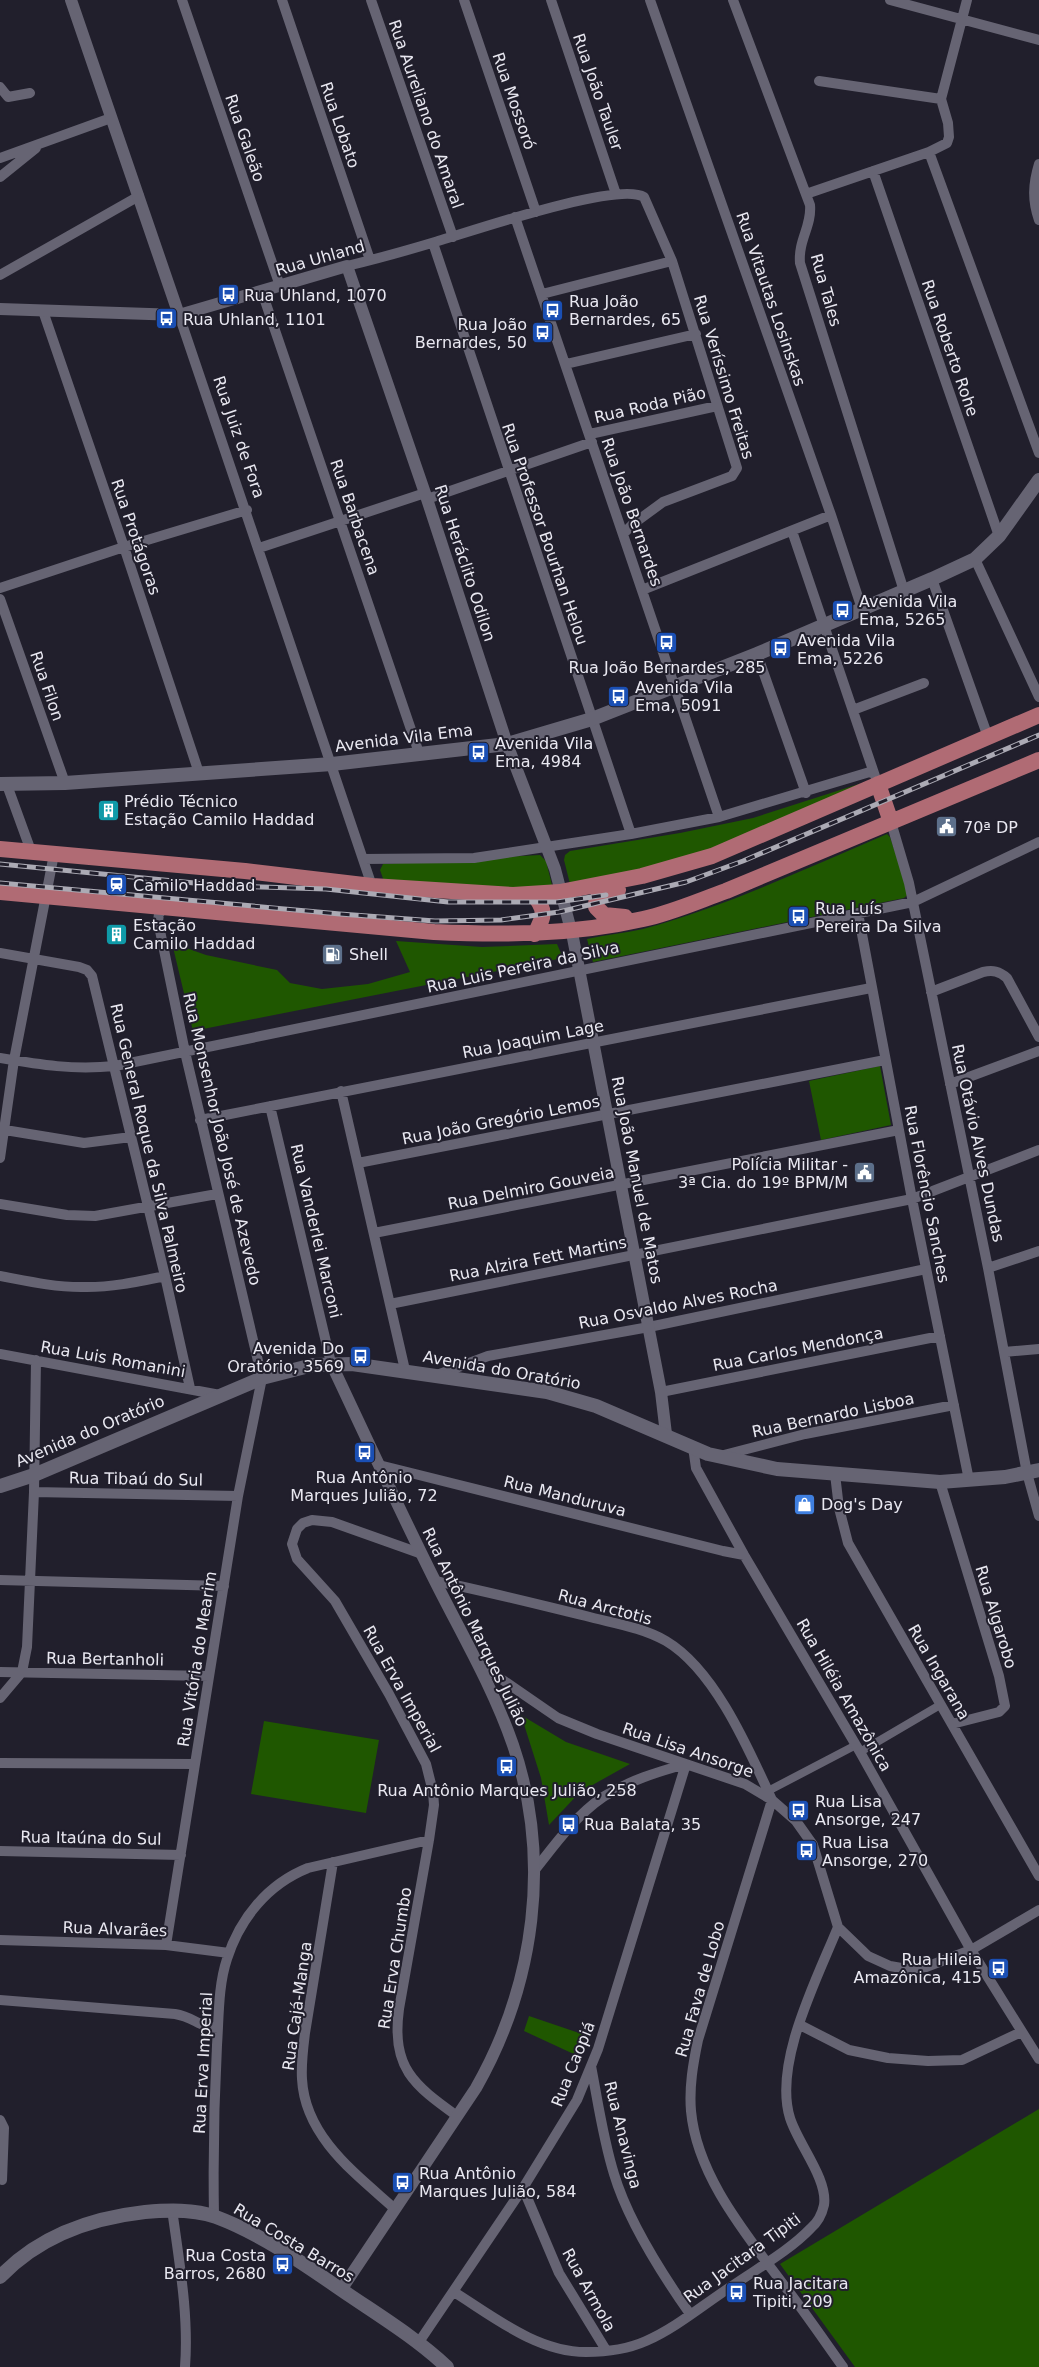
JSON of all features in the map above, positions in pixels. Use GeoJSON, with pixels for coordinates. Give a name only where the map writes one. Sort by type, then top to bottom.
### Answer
{"type":"FeatureCollection","features":[{"type":"Feature","properties":{"kind":"main road","name":"Avenida Vila Ema"},"geometry":{"type":"LineString","coordinates":[[4,784],[65,783],[332,764],[507,744],[592,719],[757,654],[975,559],[999,536],[1039,480]]}},
{"type":"Feature","properties":{"kind":"main road"},"geometry":{"type":"LineString","coordinates":[[643,919],[604,915],[596,907],[596,900],[604,893],[626,888],[712,856],[872,781],[1039,716]]}},
{"type":"Feature","properties":{"kind":"main road"},"geometry":{"type":"LineString","coordinates":[[0,892],[434,932],[534,934],[572,932],[643,919],[726,891],[1039,760]]}},
{"type":"Feature","properties":{"kind":"main road"},"geometry":{"type":"LineString","coordinates":[[872,781],[885,805],[891,822]]}},
{"type":"Feature","properties":{"kind":"main road"},"geometry":{"type":"LineString","coordinates":[[0,849],[245,871],[372,886],[513,895],[563,892],[642,876],[712,856]]}},
{"type":"Feature","properties":{"kind":"main road"},"geometry":{"type":"LineString","coordinates":[[533,894],[541,904],[543,911],[542,918],[534,934]]}},
{"type":"Feature","properties":{"kind":"main road","name":"Avenida do Oratório"},"geometry":{"type":"LineString","coordinates":[[0,1486],[34,1475],[262,1378],[286,1371],[331,1363],[405,1370],[570,1398],[596,1406],[718,1456],[777,1469],[940,1482],[1033,1472]]}},
{"type":"Feature","properties":{"kind":"main road","name":"Rua Costa Barros"},"geometry":{"type":"LineString","coordinates":[[0,2277],[43,2243],[82,2226],[118,2215],[172,2209],[214,2216],[254,2235],[341,2290],[419,2342],[446,2367]]}},
{"type":"Feature","properties":{"kind":"street","name":"Rua Juiz de Fora"},"geometry":{"type":"LineString","coordinates":[[71,0],[259,548],[372,886]]}},
{"type":"Feature","properties":{"kind":"street","name":"Rua Galeão"},"geometry":{"type":"LineString","coordinates":[[182,0],[280,286]]}},
{"type":"Feature","properties":{"kind":"street","name":"Rua Lobato"},"geometry":{"type":"LineString","coordinates":[[282,0],[370,260]]}},
{"type":"Feature","properties":{"kind":"street","name":"Rua Aureliano do Amaral"},"geometry":{"type":"LineString","coordinates":[[371,0],[453,237]]}},
{"type":"Feature","properties":{"kind":"street","name":"Rua Mossoró"},"geometry":{"type":"LineString","coordinates":[[464,0],[536,212]]}},
{"type":"Feature","properties":{"kind":"street","name":"Rua João Tauler"},"geometry":{"type":"LineString","coordinates":[[551,0],[616,194]]}},
{"type":"Feature","properties":{"kind":"street","name":"Rua Vitautas Losinskas"},"geometry":{"type":"LineString","coordinates":[[650,0],[831,515],[862,609]]}},
{"type":"Feature","properties":{"kind":"street","name":"Rua Tales"},"geometry":{"type":"LineString","coordinates":[[733,0],[806,194],[811,215],[799,249],[800,263],[904,591]]}},
{"type":"Feature","properties":{"kind":"street"},"geometry":{"type":"LineString","coordinates":[[890,0],[1039,40]]}},
{"type":"Feature","properties":{"kind":"street"},"geometry":{"type":"LineString","coordinates":[[806,194],[945,145],[949,139],[948,123],[941,99],[967,0]]}},
{"type":"Feature","properties":{"kind":"street"},"geometry":{"type":"LineString","coordinates":[[819,81],[941,99]]}},
{"type":"Feature","properties":{"kind":"street"},"geometry":{"type":"LineString","coordinates":[[0,87],[8,97],[30,93]]}},
{"type":"Feature","properties":{"kind":"street"},"geometry":{"type":"LineString","coordinates":[[0,158],[111,118]]}},
{"type":"Feature","properties":{"kind":"street"},"geometry":{"type":"LineString","coordinates":[[0,177],[41,144]]}},
{"type":"Feature","properties":{"kind":"street"},"geometry":{"type":"LineString","coordinates":[[929,152],[1039,453]]}},
{"type":"Feature","properties":{"kind":"street"},"geometry":{"type":"LineString","coordinates":[[1039,164],[1033,187],[1039,220]]}},
{"type":"Feature","properties":{"kind":"street","name":"Rua Roberto Rohe"},"geometry":{"type":"LineString","coordinates":[[873,171],[999,536]]}},
{"type":"Feature","properties":{"kind":"street","name":"Rua Uhland"},"geometry":{"type":"LineString","coordinates":[[0,309],[179,315],[433,243],[515,217],[616,194],[637,194],[644,197]]}},
{"type":"Feature","properties":{"kind":"street"},"geometry":{"type":"LineString","coordinates":[[0,275],[139,196]]}},
{"type":"Feature","properties":{"kind":"street","name":"Rua Veríssimo Freitas"},"geometry":{"type":"LineString","coordinates":[[624,534],[634,524],[664,502],[735,474],[737,464],[672,261],[644,197]]}},
{"type":"Feature","properties":{"kind":"street","name":"Rua João Bernardes"},"geometry":{"type":"LineString","coordinates":[[515,217],[719,817]]}},
{"type":"Feature","properties":{"kind":"street","name":"Rua Professor Bourhan Helou"},"geometry":{"type":"LineString","coordinates":[[433,243],[508,471],[632,834]]}},
{"type":"Feature","properties":{"kind":"street"},"geometry":{"type":"LineString","coordinates":[[542,294],[672,261]]}},
{"type":"Feature","properties":{"kind":"street","name":"Rua Heráclito Odilon"},"geometry":{"type":"LineString","coordinates":[[347,266],[426,496],[507,744],[548,848],[563,892],[572,932]]}},
{"type":"Feature","properties":{"kind":"street","name":"Rua Barbacena"},"geometry":{"type":"LineString","coordinates":[[262,292],[419,753]]}},
{"type":"Feature","properties":{"kind":"street","name":"Rua Protágoras"},"geometry":{"type":"LineString","coordinates":[[43,311],[199,773]]}},
{"type":"Feature","properties":{"kind":"street"},"geometry":{"type":"LineString","coordinates":[[566,364],[696,334]]}},
{"type":"Feature","properties":{"kind":"street","name":"Rua Roda Pião"},"geometry":{"type":"LineString","coordinates":[[259,548],[341,521],[508,471],[591,438],[718,406]]}},
{"type":"Feature","properties":{"kind":"street"},"geometry":{"type":"LineString","coordinates":[[0,588],[124,547],[246,510]]}},
{"type":"Feature","properties":{"kind":"street"},"geometry":{"type":"LineString","coordinates":[[642,590],[831,515]]}},
{"type":"Feature","properties":{"kind":"street"},"geometry":{"type":"LineString","coordinates":[[364,859],[474,858],[548,848],[719,817],[806,793],[872,781],[853,710],[792,531]]}},
{"type":"Feature","properties":{"kind":"street"},"geometry":{"type":"LineString","coordinates":[[975,559],[1039,697]]}},
{"type":"Feature","properties":{"kind":"street"},"geometry":{"type":"LineString","coordinates":[[932,579],[988,737]]}},
{"type":"Feature","properties":{"kind":"street","name":"Rua Filon"},"geometry":{"type":"LineString","coordinates":[[0,598],[65,783]]}},
{"type":"Feature","properties":{"kind":"street"},"geometry":{"type":"LineString","coordinates":[[757,654],[806,793]]}},
{"type":"Feature","properties":{"kind":"street"},"geometry":{"type":"LineString","coordinates":[[853,710],[924,683]]}},
{"type":"Feature","properties":{"kind":"street"},"geometry":{"type":"LineString","coordinates":[[4,784],[31,852]]}},
{"type":"Feature","properties":{"kind":"street","name":"Rua Otávio Alves Dundas"},"geometry":{"type":"LineString","coordinates":[[891,822],[913,902],[1004,1352],[1033,1472],[1039,1516]]}},
{"type":"Feature","properties":{"kind":"street","name":"Rua Luis Pereira da Silva"},"geometry":{"type":"LineString","coordinates":[[0,1058],[54,1067],[84,1069],[115,1066],[913,902],[1039,842]]}},
{"type":"Feature","properties":{"kind":"street"},"geometry":{"type":"LineString","coordinates":[[0,1158],[14,1060],[44,896],[54,854]]}},
{"type":"Feature","properties":{"kind":"street","name":"Rua Monsenhor João José de Azevedo"},"geometry":{"type":"LineString","coordinates":[[164,907],[159,914],[158,921],[185,1052],[262,1378]]}},
{"type":"Feature","properties":{"kind":"street","name":"Rua Florêncio Sanches"},"geometry":{"type":"LineString","coordinates":[[858,913],[912,1199],[969,1480]]}},
{"type":"Feature","properties":{"kind":"street","name":"Rua João Manuel de Matos"},"geometry":{"type":"LineString","coordinates":[[572,932],[649,1327],[661,1392],[666,1434]]}},
{"type":"Feature","properties":{"kind":"street"},"geometry":{"type":"LineString","coordinates":[[0,953],[34,959]]}},
{"type":"Feature","properties":{"kind":"street","name":"Rua General Roque da Silva Palmeiro"},"geometry":{"type":"LineString","coordinates":[[34,959],[79,967],[90,973],[95,984],[190,1388]]}},
{"type":"Feature","properties":{"kind":"street"},"geometry":{"type":"LineString","coordinates":[[931,992],[983,972],[991,970],[1001,972],[1008,978],[1039,1037]]}},
{"type":"Feature","properties":{"kind":"street","name":"Rua Joaquim Lage"},"geometry":{"type":"LineString","coordinates":[[200,1120],[342,1090],[871,988]]}},
{"type":"Feature","properties":{"kind":"street"},"geometry":{"type":"LineString","coordinates":[[950,1084],[1039,1051]]}},
{"type":"Feature","properties":{"kind":"street","name":"Rua João Gregório Lemos"},"geometry":{"type":"LineString","coordinates":[[358,1163],[885,1060]]}},
{"type":"Feature","properties":{"kind":"street"},"geometry":{"type":"LineString","coordinates":[[342,1090],[405,1370]]}},
{"type":"Feature","properties":{"kind":"street","name":"Rua Vanderlei Marconi"},"geometry":{"type":"LineString","coordinates":[[270,1106],[331,1363]]}},
{"type":"Feature","properties":{"kind":"street"},"geometry":{"type":"LineString","coordinates":[[5,1130],[77,1142],[131,1137]]}},
{"type":"Feature","properties":{"kind":"street","name":"Rua Delmiro Gouveia"},"geometry":{"type":"LineString","coordinates":[[374,1233],[899,1130]]}},
{"type":"Feature","properties":{"kind":"street","name":"Rua Alzira Fett Martins"},"geometry":{"type":"LineString","coordinates":[[390,1304],[912,1199],[1039,1150]]}},
{"type":"Feature","properties":{"kind":"street"},"geometry":{"type":"LineString","coordinates":[[0,1204],[67,1216],[96,1216],[217,1194]]}},
{"type":"Feature","properties":{"kind":"street"},"geometry":{"type":"LineString","coordinates":[[988,1268],[1039,1251]]}},
{"type":"Feature","properties":{"kind":"street","name":"Rua Osvaldo Alves Rocha"},"geometry":{"type":"LineString","coordinates":[[437,1375],[488,1356],[649,1327],[926,1269]]}},
{"type":"Feature","properties":{"kind":"street"},"geometry":{"type":"LineString","coordinates":[[0,1276],[54,1286],[80,1288],[130,1284],[165,1276]]}},
{"type":"Feature","properties":{"kind":"street","name":"Rua Carlos Mendonça"},"geometry":{"type":"LineString","coordinates":[[661,1392],[940,1336]]}},
{"type":"Feature","properties":{"kind":"street"},"geometry":{"type":"LineString","coordinates":[[1004,1352],[1039,1349]]}},
{"type":"Feature","properties":{"kind":"street","name":"Rua Luis Romanini"},"geometry":{"type":"LineString","coordinates":[[0,1354],[220,1395]]}},
{"type":"Feature","properties":{"kind":"street"},"geometry":{"type":"LineString","coordinates":[[0,1698],[22,1672],[27,1647],[34,1492],[36,1360]]}},
{"type":"Feature","properties":{"kind":"street","name":"Rua Antônio Marques Julião"},"geometry":{"type":"LineString","coordinates":[[331,1363],[435,1581],[477,1662],[513,1745],[528,1806],[534,1841],[531,1929],[524,1966],[511,2014],[492,2059],[457,2116],[341,2290]]}},
{"type":"Feature","properties":{"kind":"street","name":"Rua Vitória do Mearim"},"geometry":{"type":"LineString","coordinates":[[166,1945],[238,1496],[262,1378]]}},
{"type":"Feature","properties":{"kind":"street","name":"Rua Bernardo Lisboa"},"geometry":{"type":"LineString","coordinates":[[718,1456],[805,1434],[954,1405]]}},
{"type":"Feature","properties":{"kind":"street","name":"Rua Hiléia Amazônica"},"geometry":{"type":"LineString","coordinates":[[693,1447],[696,1468],[744,1555],[858,1749],[971,1950],[1021,2032],[1036,2049],[1039,2059]]}},
{"type":"Feature","properties":{"kind":"street","name":"Rua Manduruva"},"geometry":{"type":"LineString","coordinates":[[379,1466],[744,1555]]}},
{"type":"Feature","properties":{"kind":"street","name":"Rua Ingarana"},"geometry":{"type":"LineString","coordinates":[[836,1474],[838,1508],[848,1543],[1039,1876]]}},
{"type":"Feature","properties":{"kind":"street","name":"Rua Algarobo"},"geometry":{"type":"LineString","coordinates":[[940,1482],[999,1676],[1005,1706],[999,1712],[952,1724]]}},
{"type":"Feature","properties":{"kind":"street","name":"Rua Tibaú do Sul"},"geometry":{"type":"LineString","coordinates":[[34,1492],[238,1496]]}},
{"type":"Feature","properties":{"kind":"street","name":"Rua Erva Imperial"},"geometry":{"type":"LineString","coordinates":[[214,2216],[214,2127],[218,2028],[224,1975],[234,1940],[254,1908],[273,1887],[290,1876],[308,1868],[428,1840],[434,1805],[433,1792],[426,1764],[389,1694],[335,1601],[297,1559],[292,1544],[297,1529],[303,1523],[312,1520],[332,1522],[422,1554]]}},
{"type":"Feature","properties":{"kind":"street"},"geometry":{"type":"LineString","coordinates":[[0,1580],[224,1586]]}},
{"type":"Feature","properties":{"kind":"street","name":"Rua Arctotis"},"geometry":{"type":"LineString","coordinates":[[435,1581],[626,1626],[666,1641],[692,1664],[712,1688],[752,1756],[770,1795]]}},
{"type":"Feature","properties":{"kind":"street","name":"Rua Lisa Ansorge"},"geometry":{"type":"LineString","coordinates":[[477,1662],[558,1718],[745,1784],[770,1795],[796,1821],[813,1845],[838,1927],[868,1956],[890,1966],[907,1969],[926,1967],[971,1950],[1039,1910]]}},
{"type":"Feature","properties":{"kind":"street","name":"Rua Bertanholi"},"geometry":{"type":"LineString","coordinates":[[0,1672],[208,1676]]}},
{"type":"Feature","properties":{"kind":"street"},"geometry":{"type":"LineString","coordinates":[[770,1795],[940,1705]]}},
{"type":"Feature","properties":{"kind":"street"},"geometry":{"type":"LineString","coordinates":[[0,1763],[195,1764]]}},
{"type":"Feature","properties":{"kind":"street"},"geometry":{"type":"LineString","coordinates":[[534,1871],[585,1812],[603,1797],[649,1775],[686,1764]]}},
{"type":"Feature","properties":{"kind":"street","name":"Rua Caopiá"},"geometry":{"type":"LineString","coordinates":[[419,2342],[523,2188],[574,2107],[591,2066],[686,1764]]}},
{"type":"Feature","properties":{"kind":"street","name":"Rua Fava de Lobo"},"geometry":{"type":"LineString","coordinates":[[770,1795],[698,2040],[692,2065],[690,2088],[691,2112],[697,2139],[721,2194],[766,2262],[843,2367]]}},
{"type":"Feature","properties":{"kind":"street","name":"Rua Erva Chumbo"},"geometry":{"type":"LineString","coordinates":[[428,1840],[398,2018],[399,2050],[406,2070],[415,2082],[457,2116]]}},
{"type":"Feature","properties":{"kind":"street","name":"Rua Itaúna do Sul"},"geometry":{"type":"LineString","coordinates":[[0,1852],[181,1855]]}},
{"type":"Feature","properties":{"kind":"street","name":"Rua Cajá-Manga"},"geometry":{"type":"LineString","coordinates":[[333,1862],[303,2052],[302,2081],[307,2106],[318,2131],[335,2154],[395,2209]]}},
{"type":"Feature","properties":{"kind":"street","name":"Rua Jacitara Tipiti"},"geometry":{"type":"LineString","coordinates":[[454,2292],[520,2333],[539,2342],[564,2349],[586,2352],[606,2350],[646,2341],[690,2314],[810,2230],[819,2220],[824,2205],[823,2192],[795,2130],[788,2106],[786,2089],[788,2058],[838,1927]]}},
{"type":"Feature","properties":{"kind":"street","name":"Rua Alvarães"},"geometry":{"type":"LineString","coordinates":[[0,1940],[166,1945],[229,1953]]}},
{"type":"Feature","properties":{"kind":"street"},"geometry":{"type":"LineString","coordinates":[[0,2000],[175,2014],[191,2017],[206,2027],[218,2028]]}},
{"type":"Feature","properties":{"kind":"street"},"geometry":{"type":"LineString","coordinates":[[800,2025],[849,2050],[888,2058],[928,2061],[962,2060],[1021,2032]]}},
{"type":"Feature","properties":{"kind":"street","name":"Rua Anavinga"},"geometry":{"type":"LineString","coordinates":[[591,2066],[605,2139],[614,2175],[625,2205],[690,2314]]}},
{"type":"Feature","properties":{"kind":"street"},"geometry":{"type":"LineString","coordinates":[[0,2120],[4,2128],[2,2180]]}},
{"type":"Feature","properties":{"kind":"street","name":"Rua Armola"},"geometry":{"type":"LineString","coordinates":[[523,2188],[560,2273],[606,2350]]}},
{"type":"Feature","properties":{"kind":"street"},"geometry":{"type":"LineString","coordinates":[[172,2209],[185,2316],[187,2343],[185,2367]]}},
{"type":"Feature","properties":{"kind":"green space"},"geometry":{"type":"Polygon","coordinates":[[[862,783],[716,849],[656,866],[570,884],[564,860],[565,855],[570,851],[680,833],[753,818],[862,783]]]}},
{"type":"Feature","properties":{"kind":"green space"},"geometry":{"type":"Polygon","coordinates":[[[887,834],[890,837],[909,894],[904,898],[593,962],[587,939],[643,929],[674,920],[766,886],[887,834]]]}},
{"type":"Feature","properties":{"kind":"green space"},"geometry":{"type":"Polygon","coordinates":[[[540,855],[546,861],[553,889],[385,884],[380,870],[383,864],[540,855]]]}},
{"type":"Feature","properties":{"kind":"green space"},"geometry":{"type":"Polygon","coordinates":[[[396,941],[482,947],[557,944],[563,958],[193,1031],[172,943],[206,955],[277,970],[290,983],[322,989],[368,984],[410,972],[396,941]]]}},
{"type":"Feature","properties":{"kind":"green space"},"geometry":{"type":"Polygon","coordinates":[[[880,1066],[891,1125],[821,1140],[809,1081],[880,1066]]]}},
{"type":"Feature","properties":{"kind":"green space"},"geometry":{"type":"Polygon","coordinates":[[[521,1715],[566,1742],[630,1764],[580,1792],[549,1825],[541,1778],[521,1715]]]}},
{"type":"Feature","properties":{"kind":"green space"},"geometry":{"type":"Polygon","coordinates":[[[264,1721],[379,1740],[366,1813],[251,1794],[264,1721]]]}},
{"type":"Feature","properties":{"kind":"green space"},"geometry":{"type":"Polygon","coordinates":[[[529,2016],[585,2035],[578,2056],[524,2031],[529,2016]]]}},
{"type":"Feature","properties":{"kind":"green space"},"geometry":{"type":"Polygon","coordinates":[[[1039,2109],[1039,2367],[855,2367],[780,2264],[1039,2109]]]}},
{"type":"Feature","properties":{"kind":"railway"},"geometry":{"type":"LineString","coordinates":[[0,883],[435,921],[501,920],[559,912],[686,882],[743,861],[1039,735]]}},
{"type":"Feature","properties":{"kind":"railway"},"geometry":{"type":"LineString","coordinates":[[0,864],[225,886],[326,889],[448,902],[557,902],[606,895]]}},
{"type":"Feature","properties":{"kind":"place","name":"Rua Uhland, 1070"},"geometry":{"type":"Point","coordinates":[228,295]}},
{"type":"Feature","properties":{"kind":"place","name":"Rua João Bernardes, 65"},"geometry":{"type":"Point","coordinates":[553,310]}},
{"type":"Feature","properties":{"kind":"place","name":"Rua Uhland, 1101"},"geometry":{"type":"Point","coordinates":[167,319]}},
{"type":"Feature","properties":{"kind":"place","name":"Rua João Bernardes, 50"},"geometry":{"type":"Point","coordinates":[543,333]}},
{"type":"Feature","properties":{"kind":"place","name":"Avenida Vila Ema, 5265"},"geometry":{"type":"Point","coordinates":[843,610]}},
{"type":"Feature","properties":{"kind":"place","name":"Rua João Bernardes, 285"},"geometry":{"type":"Point","coordinates":[667,643]}},
{"type":"Feature","properties":{"kind":"place","name":"Avenida Vila Ema, 5226"},"geometry":{"type":"Point","coordinates":[781,649]}},
{"type":"Feature","properties":{"kind":"place","name":"Avenida Vila Ema, 5091"},"geometry":{"type":"Point","coordinates":[619,696]}},
{"type":"Feature","properties":{"kind":"place","name":"Avenida Vila Ema, 4984"},"geometry":{"type":"Point","coordinates":[479,752]}},
{"type":"Feature","properties":{"kind":"place","name":"Prédio Técnico Estação Camilo Haddad"},"geometry":{"type":"Point","coordinates":[108,810]}},
{"type":"Feature","properties":{"kind":"place","name":"70ª DP"},"geometry":{"type":"Point","coordinates":[947,827]}},
{"type":"Feature","properties":{"kind":"place","name":"Camilo Haddad"},"geometry":{"type":"Point","coordinates":[117,885]}},
{"type":"Feature","properties":{"kind":"place","name":"Rua Luís Pereira Da Silva"},"geometry":{"type":"Point","coordinates":[799,917]}},
{"type":"Feature","properties":{"kind":"place","name":"Estação Camilo Haddad"},"geometry":{"type":"Point","coordinates":[117,934]}},
{"type":"Feature","properties":{"kind":"place","name":"Shell"},"geometry":{"type":"Point","coordinates":[333,954]}},
{"type":"Feature","properties":{"kind":"place","name":"Polícia Militar - 3ª Cia. do 19º BPM/M"},"geometry":{"type":"Point","coordinates":[864,1173]}},
{"type":"Feature","properties":{"kind":"place","name":"Avenida Do Oratório, 3569"},"geometry":{"type":"Point","coordinates":[360,1357]}},
{"type":"Feature","properties":{"kind":"place","name":"Rua Antônio Marques Julião, 72"},"geometry":{"type":"Point","coordinates":[364,1453]}},
{"type":"Feature","properties":{"kind":"place","name":"Dog's Day"},"geometry":{"type":"Point","coordinates":[805,1504]}},
{"type":"Feature","properties":{"kind":"place","name":"Rua Antônio Marques Julião, 258"},"geometry":{"type":"Point","coordinates":[507,1766]}},
{"type":"Feature","properties":{"kind":"place","name":"Rua Lisa Ansorge, 247"},"geometry":{"type":"Point","coordinates":[799,1810]}},
{"type":"Feature","properties":{"kind":"place","name":"Rua Balata, 35"},"geometry":{"type":"Point","coordinates":[568,1824]}},
{"type":"Feature","properties":{"kind":"place","name":"Rua Lisa Ansorge, 270"},"geometry":{"type":"Point","coordinates":[806,1851]}},
{"type":"Feature","properties":{"kind":"place","name":"Rua Hileia Amazônica, 415"},"geometry":{"type":"Point","coordinates":[998,1968]}},
{"type":"Feature","properties":{"kind":"place","name":"Rua Antônio Marques Julião, 584"},"geometry":{"type":"Point","coordinates":[403,2182]}},
{"type":"Feature","properties":{"kind":"place","name":"Rua Costa Barros, 2680"},"geometry":{"type":"Point","coordinates":[282,2264]}},
{"type":"Feature","properties":{"kind":"place","name":"Rua Jacitara Tipiti, 209"},"geometry":{"type":"Point","coordinates":[737,2292]}}]}
